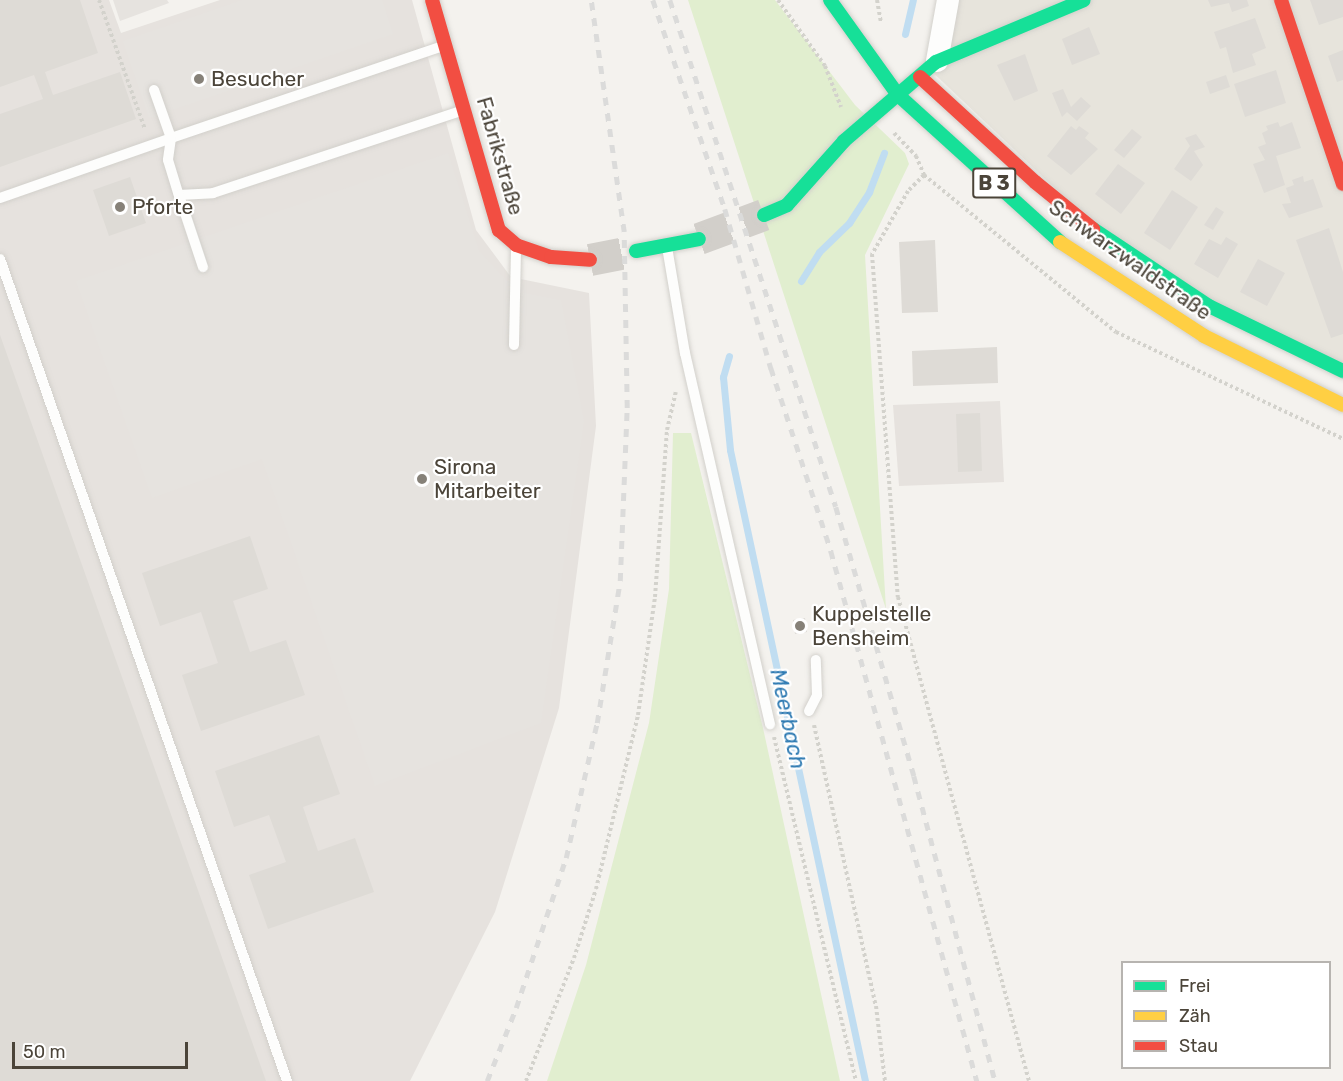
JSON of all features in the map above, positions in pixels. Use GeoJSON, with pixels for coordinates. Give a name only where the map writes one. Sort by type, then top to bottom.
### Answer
{"type":"FeatureCollection","features":[{"type":"Feature","properties":{"kind":"street","name":"Fabrikstraße"},"geometry":{"type":"LineString","coordinates":[[432,0],[447,45],[489,204],[499,230],[516,244],[551,257],[590,260]]}},
{"type":"Feature","properties":{"kind":"street","name":"Schwarzwaldstraße"},"geometry":{"type":"LineString","coordinates":[[830,0],[898,95],[1054,239],[1204,336],[1343,405]]}},
{"type":"Feature","properties":{"kind":"street"},"geometry":{"type":"LineString","coordinates":[[938,61],[948,0]]}},
{"type":"Feature","properties":{"kind":"street"},"geometry":{"type":"LineString","coordinates":[[764,215],[787,205],[872,115],[938,61],[1084,0]]}},
{"type":"Feature","properties":{"kind":"street"},"geometry":{"type":"LineString","coordinates":[[1281,0],[1343,184]]}},
{"type":"Feature","properties":{"kind":"street","name":"Schwarzwaldstraße"},"geometry":{"type":"LineString","coordinates":[[920,77],[1035,182],[1113,244],[1209,306],[1343,370]]}},
{"type":"Feature","properties":{"kind":"street"},"geometry":{"type":"LineString","coordinates":[[636,251],[667,247],[699,239]]}},
{"type":"Feature","properties":{"kind":"lane"},"geometry":{"type":"LineString","coordinates":[[0,198],[447,45]]}},
{"type":"Feature","properties":{"kind":"lane"},"geometry":{"type":"LineString","coordinates":[[154,90],[171,138],[168,160],[203,267]]}},
{"type":"Feature","properties":{"kind":"lane"},"geometry":{"type":"LineString","coordinates":[[179,195],[213,193],[465,110]]}},
{"type":"Feature","properties":{"kind":"lane"},"geometry":{"type":"LineString","coordinates":[[514,345],[516,244]]}},
{"type":"Feature","properties":{"kind":"lane"},"geometry":{"type":"LineString","coordinates":[[667,247],[684,353],[770,723]]}},
{"type":"Feature","properties":{"kind":"lane"},"geometry":{"type":"LineString","coordinates":[[0,259],[287,1081]]}},
{"type":"Feature","properties":{"kind":"lane"},"geometry":{"type":"LineString","coordinates":[[809,711],[817,694],[816,660]]}},
{"type":"Feature","properties":{"kind":"path"},"geometry":{"type":"LineString","coordinates":[[99,0],[150,145]]}},
{"type":"Feature","properties":{"kind":"path"},"geometry":{"type":"LineString","coordinates":[[778,0],[825,66],[836,86],[842,112]]}},
{"type":"Feature","properties":{"kind":"path"},"geometry":{"type":"LineString","coordinates":[[877,0],[883,32]]}},
{"type":"Feature","properties":{"kind":"path"},"geometry":{"type":"LineString","coordinates":[[872,115],[916,156],[924,175],[908,191],[872,254],[898,597],[1029,1081]]}},
{"type":"Feature","properties":{"kind":"path"},"geometry":{"type":"LineString","coordinates":[[526,1081],[574,958],[593,898],[638,715],[655,597],[667,430],[684,353]]}},
{"type":"Feature","properties":{"kind":"path"},"geometry":{"type":"LineString","coordinates":[[809,711],[819,741],[876,1006],[885,1081]]}},
{"type":"Feature","properties":{"kind":"path"},"geometry":{"type":"LineString","coordinates":[[770,723],[856,1081]]}},
{"type":"Feature","properties":{"kind":"shaded area"},"geometry":{"type":"Polygon","coordinates":[[[0,0],[109,0],[121,33],[220,0],[412,0],[476,230],[511,277],[589,293],[596,426],[559,708],[495,912],[410,1081],[0,1081],[0,0]]]}},
{"type":"Feature","properties":{"kind":"shaded area"},"geometry":{"type":"Polygon","coordinates":[[[113,0],[167,0],[169,3],[120,21],[113,0]]]}},
{"type":"Feature","properties":{"kind":"shaded area","name":"Besucher"},"geometry":{"type":"Polygon","coordinates":[[[242,0],[382,0],[393,34],[149,118],[123,41],[242,0]]]}},
{"type":"Feature","properties":{"kind":"shaded area"},"geometry":{"type":"Polygon","coordinates":[[[940,0],[1343,0],[1343,374],[1114,244],[926,66],[940,0]]]}},
{"type":"Feature","properties":{"kind":"shaded area","name":"Sirona Mitarbeiter"},"geometry":{"type":"Polygon","coordinates":[[[448,153],[479,251],[516,291],[561,300],[584,421],[541,723],[375,786],[262,459],[152,498],[76,281],[448,153]]]}},
{"type":"Feature","properties":{"kind":"shaded area"},"geometry":{"type":"Polygon","coordinates":[[[1000,401],[1004,482],[899,486],[893,405],[1000,401]]]}},
{"type":"Feature","properties":{"kind":"green space"},"geometry":{"type":"Polygon","coordinates":[[[688,0],[775,0],[855,105],[905,153],[909,164],[865,255],[886,609],[688,0]]]}},
{"type":"Feature","properties":{"kind":"green space"},"geometry":{"type":"Polygon","coordinates":[[[673,433],[691,433],[763,728],[840,1081],[547,1081],[586,965],[649,723],[669,589],[673,433]]]}},
{"type":"Feature","properties":{"kind":"building"},"geometry":{"type":"Polygon","coordinates":[[[0,0],[80,0],[98,53],[45,72],[53,95],[120,72],[136,119],[0,167],[0,114],[43,99],[34,75],[0,87],[0,0]]]}},
{"type":"Feature","properties":{"kind":"building"},"geometry":{"type":"Polygon","coordinates":[[[1208,0],[1247,0],[1249,6],[1232,12],[1229,3],[1211,7],[1208,0]]]}},
{"type":"Feature","properties":{"kind":"building"},"geometry":{"type":"Polygon","coordinates":[[[1310,0],[1343,0],[1343,17],[1319,25],[1310,0]]]}},
{"type":"Feature","properties":{"kind":"building"},"geometry":{"type":"Polygon","coordinates":[[[1255,18],[1266,48],[1252,54],[1256,65],[1233,73],[1226,47],[1220,49],[1214,32],[1255,18]]]}},
{"type":"Feature","properties":{"kind":"building"},"geometry":{"type":"Polygon","coordinates":[[[1089,27],[1100,54],[1072,65],[1062,39],[1089,27]]]}},
{"type":"Feature","properties":{"kind":"building"},"geometry":{"type":"Polygon","coordinates":[[[1343,50],[1343,80],[1337,82],[1328,56],[1343,50]]]}},
{"type":"Feature","properties":{"kind":"building"},"geometry":{"type":"Polygon","coordinates":[[[1025,54],[1038,91],[1014,101],[997,65],[1025,54]]]}},
{"type":"Feature","properties":{"kind":"building"},"geometry":{"type":"Polygon","coordinates":[[[1276,70],[1286,103],[1245,117],[1234,84],[1276,70]]]}},
{"type":"Feature","properties":{"kind":"building"},"geometry":{"type":"Polygon","coordinates":[[[1226,75],[1230,87],[1210,94],[1206,82],[1226,75]]]}},
{"type":"Feature","properties":{"kind":"building"},"geometry":{"type":"Polygon","coordinates":[[[1063,89],[1071,107],[1081,97],[1091,106],[1077,121],[1067,112],[1062,117],[1052,93],[1063,89]]]}},
{"type":"Feature","properties":{"kind":"building"},"geometry":{"type":"Polygon","coordinates":[[[1278,122],[1280,127],[1292,122],[1301,148],[1276,156],[1285,185],[1264,193],[1253,164],[1265,160],[1258,147],[1266,144],[1262,133],[1268,130],[1266,126],[1278,122]]]}},
{"type":"Feature","properties":{"kind":"building"},"geometry":{"type":"Polygon","coordinates":[[[1071,126],[1076,130],[1079,126],[1089,133],[1085,138],[1098,149],[1071,175],[1047,156],[1071,126]]]}},
{"type":"Feature","properties":{"kind":"building"},"geometry":{"type":"Polygon","coordinates":[[[1132,129],[1142,137],[1124,158],[1114,150],[1132,129]]]}},
{"type":"Feature","properties":{"kind":"building"},"geometry":{"type":"Polygon","coordinates":[[[1196,134],[1205,147],[1194,151],[1203,165],[1191,181],[1174,169],[1190,146],[1185,138],[1196,134]]]}},
{"type":"Feature","properties":{"kind":"building"},"geometry":{"type":"Polygon","coordinates":[[[1118,164],[1145,183],[1121,214],[1095,194],[1118,164]]]}},
{"type":"Feature","properties":{"kind":"building"},"geometry":{"type":"Polygon","coordinates":[[[1303,176],[1304,182],[1313,179],[1323,207],[1289,218],[1282,204],[1291,203],[1286,188],[1294,185],[1292,180],[1303,176]]]}},
{"type":"Feature","properties":{"kind":"building","name":"Pforte"},"geometry":{"type":"Polygon","coordinates":[[[130,177],[146,223],[109,236],[93,190],[130,177]]]}},
{"type":"Feature","properties":{"kind":"building"},"geometry":{"type":"Polygon","coordinates":[[[1172,190],[1198,207],[1170,250],[1144,233],[1172,190]]]}},
{"type":"Feature","properties":{"kind":"building"},"geometry":{"type":"Polygon","coordinates":[[[1216,207],[1224,212],[1213,230],[1204,225],[1216,207]]]}},
{"type":"Feature","properties":{"kind":"building"},"geometry":{"type":"Polygon","coordinates":[[[1329,228],[1343,272],[1343,334],[1331,338],[1296,240],[1329,228]]]}},
{"type":"Feature","properties":{"kind":"building"},"geometry":{"type":"Polygon","coordinates":[[[1226,237],[1238,244],[1218,278],[1194,264],[1209,239],[1221,245],[1226,237]]]}},
{"type":"Feature","properties":{"kind":"building"},"geometry":{"type":"Polygon","coordinates":[[[935,240],[938,312],[902,313],[899,242],[935,240]]]}},
{"type":"Feature","properties":{"kind":"building"},"geometry":{"type":"Polygon","coordinates":[[[1258,259],[1285,273],[1267,306],[1240,292],[1258,259]]]}},
{"type":"Feature","properties":{"kind":"building"},"geometry":{"type":"Polygon","coordinates":[[[0,335],[266,1081],[0,1081],[0,335]]]}},
{"type":"Feature","properties":{"kind":"building"},"geometry":{"type":"Polygon","coordinates":[[[997,347],[998,383],[913,386],[912,351],[997,347]]]}},
{"type":"Feature","properties":{"kind":"building"},"geometry":{"type":"Polygon","coordinates":[[[980,413],[982,471],[958,472],[956,414],[980,413]]]}},
{"type":"Feature","properties":{"kind":"building"},"geometry":{"type":"Polygon","coordinates":[[[250,536],[268,589],[233,601],[250,652],[286,640],[305,695],[201,731],[182,675],[218,663],[201,612],[160,626],[142,573],[250,536]]]}},
{"type":"Feature","properties":{"kind":"building","name":"Kuppelstelle Bensheim"},"geometry":{"type":"Polygon","coordinates":[[[805,618],[807,632],[795,634],[793,620],[805,618]]]}},
{"type":"Feature","properties":{"kind":"building"},"geometry":{"type":"Polygon","coordinates":[[[319,735],[340,794],[303,807],[318,851],[355,838],[374,892],[268,929],[249,875],[286,862],[269,815],[234,827],[215,771],[319,735]]]}},
{"type":"Feature","properties":{"kind":"waterway","name":"Meerbach"},"geometry":{"type":"LineString","coordinates":[[905,34],[913,0]]}},
{"type":"Feature","properties":{"kind":"waterway","name":"Meerbach"},"geometry":{"type":"LineString","coordinates":[[801,281],[819,252],[849,223],[869,192],[884,153]]}},
{"type":"Feature","properties":{"kind":"waterway","name":"Meerbach"},"geometry":{"type":"LineString","coordinates":[[729,356],[723,377],[730,450],[865,1081]]}},
{"type":"Feature","properties":{"kind":"tunnel"},"geometry":{"type":"LineString","coordinates":[[699,239],[764,215]]}},
{"type":"Feature","properties":{"kind":"tunnel"},"geometry":{"type":"LineString","coordinates":[[590,260],[636,251]]}},
{"type":"Feature","properties":{"kind":"railway"},"geometry":{"type":"LineString","coordinates":[[487,1081],[516,1008],[566,858],[597,723],[620,581],[627,408],[624,232],[591,0]]}},
{"type":"Feature","properties":{"kind":"railway"},"geometry":{"type":"LineString","coordinates":[[653,0],[725,209],[771,368],[831,551],[977,1081]]}},
{"type":"Feature","properties":{"kind":"railway"},"geometry":{"type":"LineString","coordinates":[[670,0],[836,507],[914,776],[995,1081]]}},
{"type":"Feature","properties":{"kind":"traffic: fast"},"geometry":{"type":"LineString","coordinates":[[830,0],[898,95],[1060,242]]}},
{"type":"Feature","properties":{"kind":"traffic: fast"},"geometry":{"type":"LineString","coordinates":[[764,215],[787,205],[844,141],[936,62],[1084,0]]}},
{"type":"Feature","properties":{"kind":"traffic: fast"},"geometry":{"type":"LineString","coordinates":[[1093,229],[1209,306],[1343,371]]}},
{"type":"Feature","properties":{"kind":"traffic: fast"},"geometry":{"type":"LineString","coordinates":[[636,251],[699,239]]}},
{"type":"Feature","properties":{"kind":"traffic: slow"},"geometry":{"type":"LineString","coordinates":[[1060,242],[1204,336],[1343,405]]}},
{"type":"Feature","properties":{"kind":"traffic: jam"},"geometry":{"type":"LineString","coordinates":[[432,0],[499,230],[516,245],[551,257],[590,260]]}},
{"type":"Feature","properties":{"kind":"traffic: jam"},"geometry":{"type":"LineString","coordinates":[[1281,0],[1343,184]]}},
{"type":"Feature","properties":{"kind":"traffic: jam"},"geometry":{"type":"LineString","coordinates":[[920,77],[1035,182],[1093,229]]}},
{"type":"Feature","properties":{"kind":"place","name":"Besucher"},"geometry":{"type":"Point","coordinates":[199,79]}},
{"type":"Feature","properties":{"kind":"place","name":"Pforte"},"geometry":{"type":"Point","coordinates":[120,207]}},
{"type":"Feature","properties":{"kind":"place","name":"Sirona Mitarbeiter"},"geometry":{"type":"Point","coordinates":[422,479]}},
{"type":"Feature","properties":{"kind":"place","name":"Kuppelstelle Bensheim"},"geometry":{"type":"Point","coordinates":[800,626]}}]}
